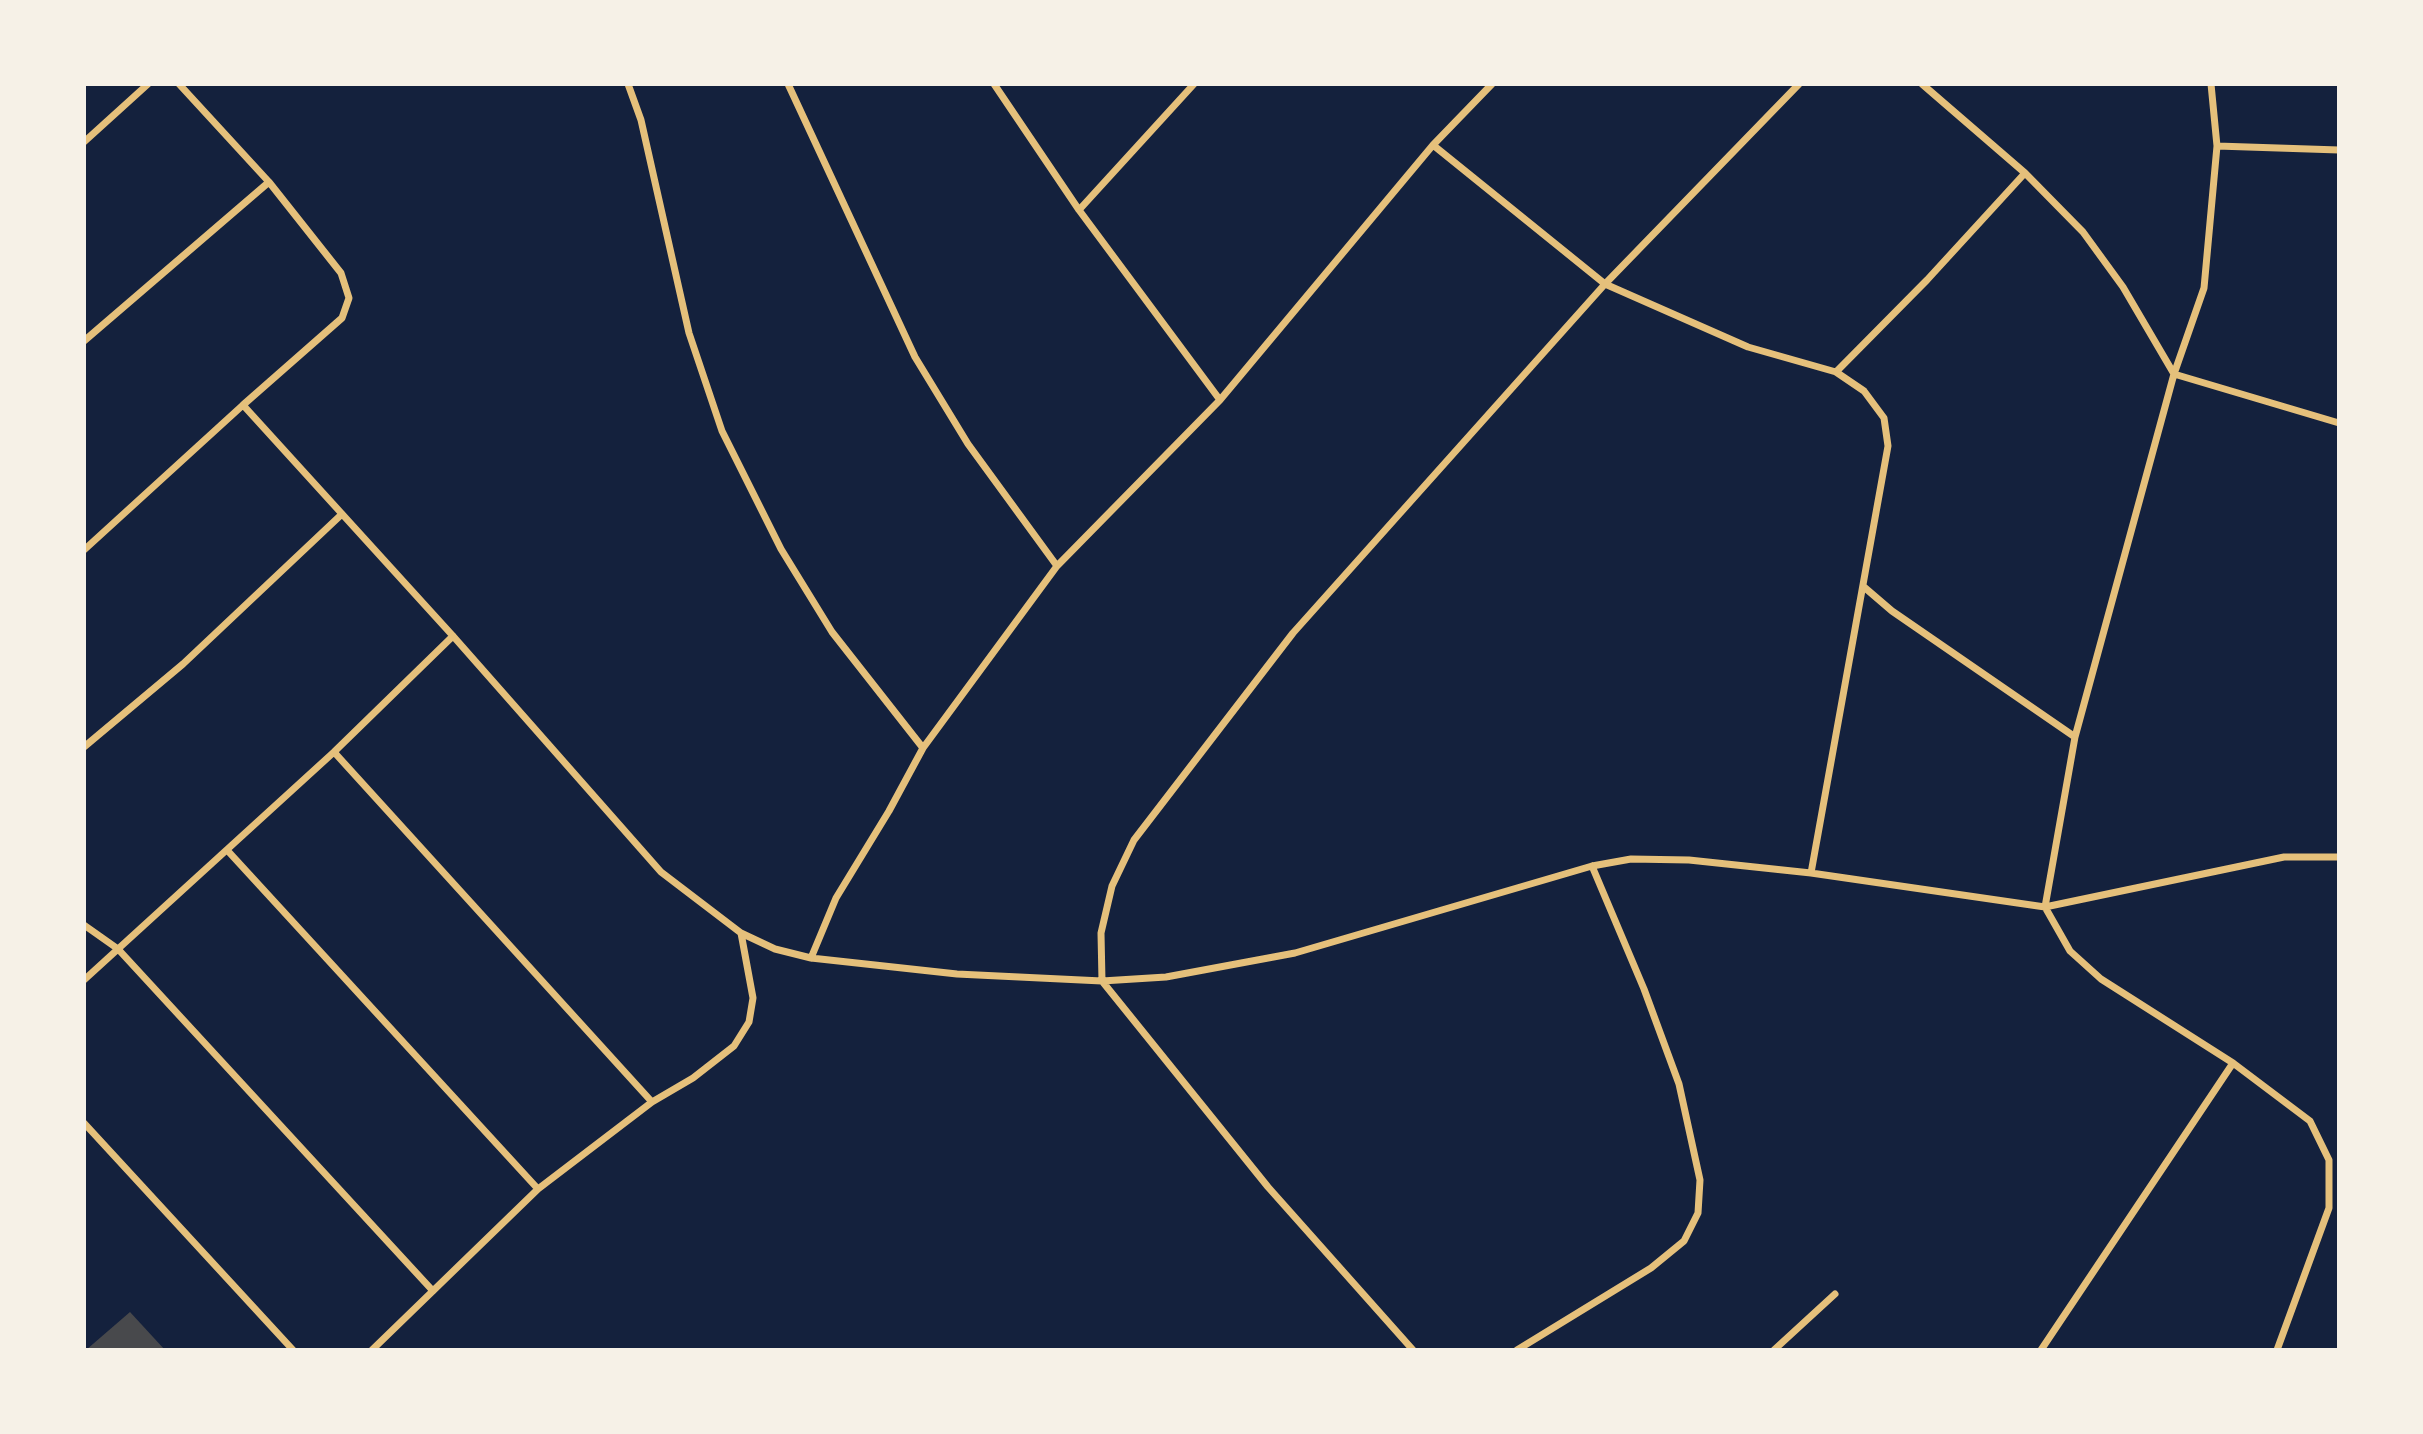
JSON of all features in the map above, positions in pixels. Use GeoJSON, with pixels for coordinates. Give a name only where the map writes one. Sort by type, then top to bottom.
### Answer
{"type":"FeatureCollection","features":[{"type":"Feature","properties":{"kind":"street"},"geometry":{"type":"LineString","coordinates":[[84,142],[148,84]]}},
{"type":"Feature","properties":{"kind":"street"},"geometry":{"type":"LineString","coordinates":[[84,550],[342,318],[349,298],[341,273],[270,182],[179,84]]}},
{"type":"Feature","properties":{"kind":"street"},"geometry":{"type":"LineString","coordinates":[[628,84],[641,120],[689,333],[722,431],[781,549],[832,632],[923,748]]}},
{"type":"Feature","properties":{"kind":"street"},"geometry":{"type":"LineString","coordinates":[[788,84],[915,358],[968,444],[1057,566]]}},
{"type":"Feature","properties":{"kind":"street"},"geometry":{"type":"LineString","coordinates":[[994,84],[1079,210],[1220,400]]}},
{"type":"Feature","properties":{"kind":"street"},"geometry":{"type":"LineString","coordinates":[[1079,210],[1194,84]]}},
{"type":"Feature","properties":{"kind":"street"},"geometry":{"type":"LineString","coordinates":[[811,958],[836,898],[889,811],[923,748],[1057,566],[1220,400],[1433,145],[1492,84]]}},
{"type":"Feature","properties":{"kind":"street"},"geometry":{"type":"LineString","coordinates":[[1413,1350],[1268,1187],[1102,981],[1101,933],[1112,886],[1134,841],[1293,633],[1605,284],[1799,84]]}},
{"type":"Feature","properties":{"kind":"street"},"geometry":{"type":"LineString","coordinates":[[1922,84],[2025,173],[2083,232],[2115,276],[2174,374],[2339,423]]}},
{"type":"Feature","properties":{"kind":"street"},"geometry":{"type":"LineString","coordinates":[[2211,84],[2217,146],[2204,288],[2174,374],[2075,737],[2045,907],[2070,951],[2101,979],[2232,1063],[2310,1121],[2329,1160],[2329,1208],[2277,1350]]}},
{"type":"Feature","properties":{"kind":"street"},"geometry":{"type":"LineString","coordinates":[[1433,145],[1605,284],[1748,347],[1836,372],[1864,391],[1884,418],[1888,446],[1811,873]]}},
{"type":"Feature","properties":{"kind":"street"},"geometry":{"type":"LineString","coordinates":[[2217,146],[2339,150]]}},
{"type":"Feature","properties":{"kind":"street"},"geometry":{"type":"LineString","coordinates":[[1836,372],[1927,280],[2025,173]]}},
{"type":"Feature","properties":{"kind":"street"},"geometry":{"type":"LineString","coordinates":[[84,341],[270,182]]}},
{"type":"Feature","properties":{"kind":"street"},"geometry":{"type":"LineString","coordinates":[[243,405],[453,636],[661,872],[741,933],[775,948],[811,958],[957,974],[1102,981],[1166,977],[1294,953],[1592,866],[1631,859],[1689,860],[1811,873],[2045,907],[2284,857],[2339,857]]}},
{"type":"Feature","properties":{"kind":"street"},"geometry":{"type":"LineString","coordinates":[[84,747],[183,664],[342,514]]}},
{"type":"Feature","properties":{"kind":"street"},"geometry":{"type":"LineString","coordinates":[[1864,587],[1892,611],[2075,737]]}},
{"type":"Feature","properties":{"kind":"street"},"geometry":{"type":"LineString","coordinates":[[84,980],[334,752],[453,636]]}},
{"type":"Feature","properties":{"kind":"street"},"geometry":{"type":"LineString","coordinates":[[334,752],[652,1102]]}},
{"type":"Feature","properties":{"kind":"street"},"geometry":{"type":"LineString","coordinates":[[227,850],[538,1189]]}},
{"type":"Feature","properties":{"kind":"street"},"geometry":{"type":"LineString","coordinates":[[1517,1350],[1651,1268],[1684,1241],[1698,1213],[1700,1180],[1679,1084],[1644,989],[1592,866]]}},
{"type":"Feature","properties":{"kind":"street"},"geometry":{"type":"LineString","coordinates":[[84,925],[118,949],[433,1291]]}},
{"type":"Feature","properties":{"kind":"street"},"geometry":{"type":"LineString","coordinates":[[372,1350],[538,1189],[652,1102],[693,1078],[734,1046],[749,1022],[753,998],[741,933]]}},
{"type":"Feature","properties":{"kind":"street"},"geometry":{"type":"LineString","coordinates":[[2041,1350],[2232,1063]]}},
{"type":"Feature","properties":{"kind":"street"},"geometry":{"type":"LineString","coordinates":[[84,1123],[293,1350]]}},
{"type":"Feature","properties":{"kind":"street"},"geometry":{"type":"LineString","coordinates":[[1774,1350],[1835,1294]]}},
{"type":"Feature","properties":{"kind":"building"},"geometry":{"type":"Polygon","coordinates":[[[130,1312],[165,1350],[86,1350],[130,1312]]]}}]}
